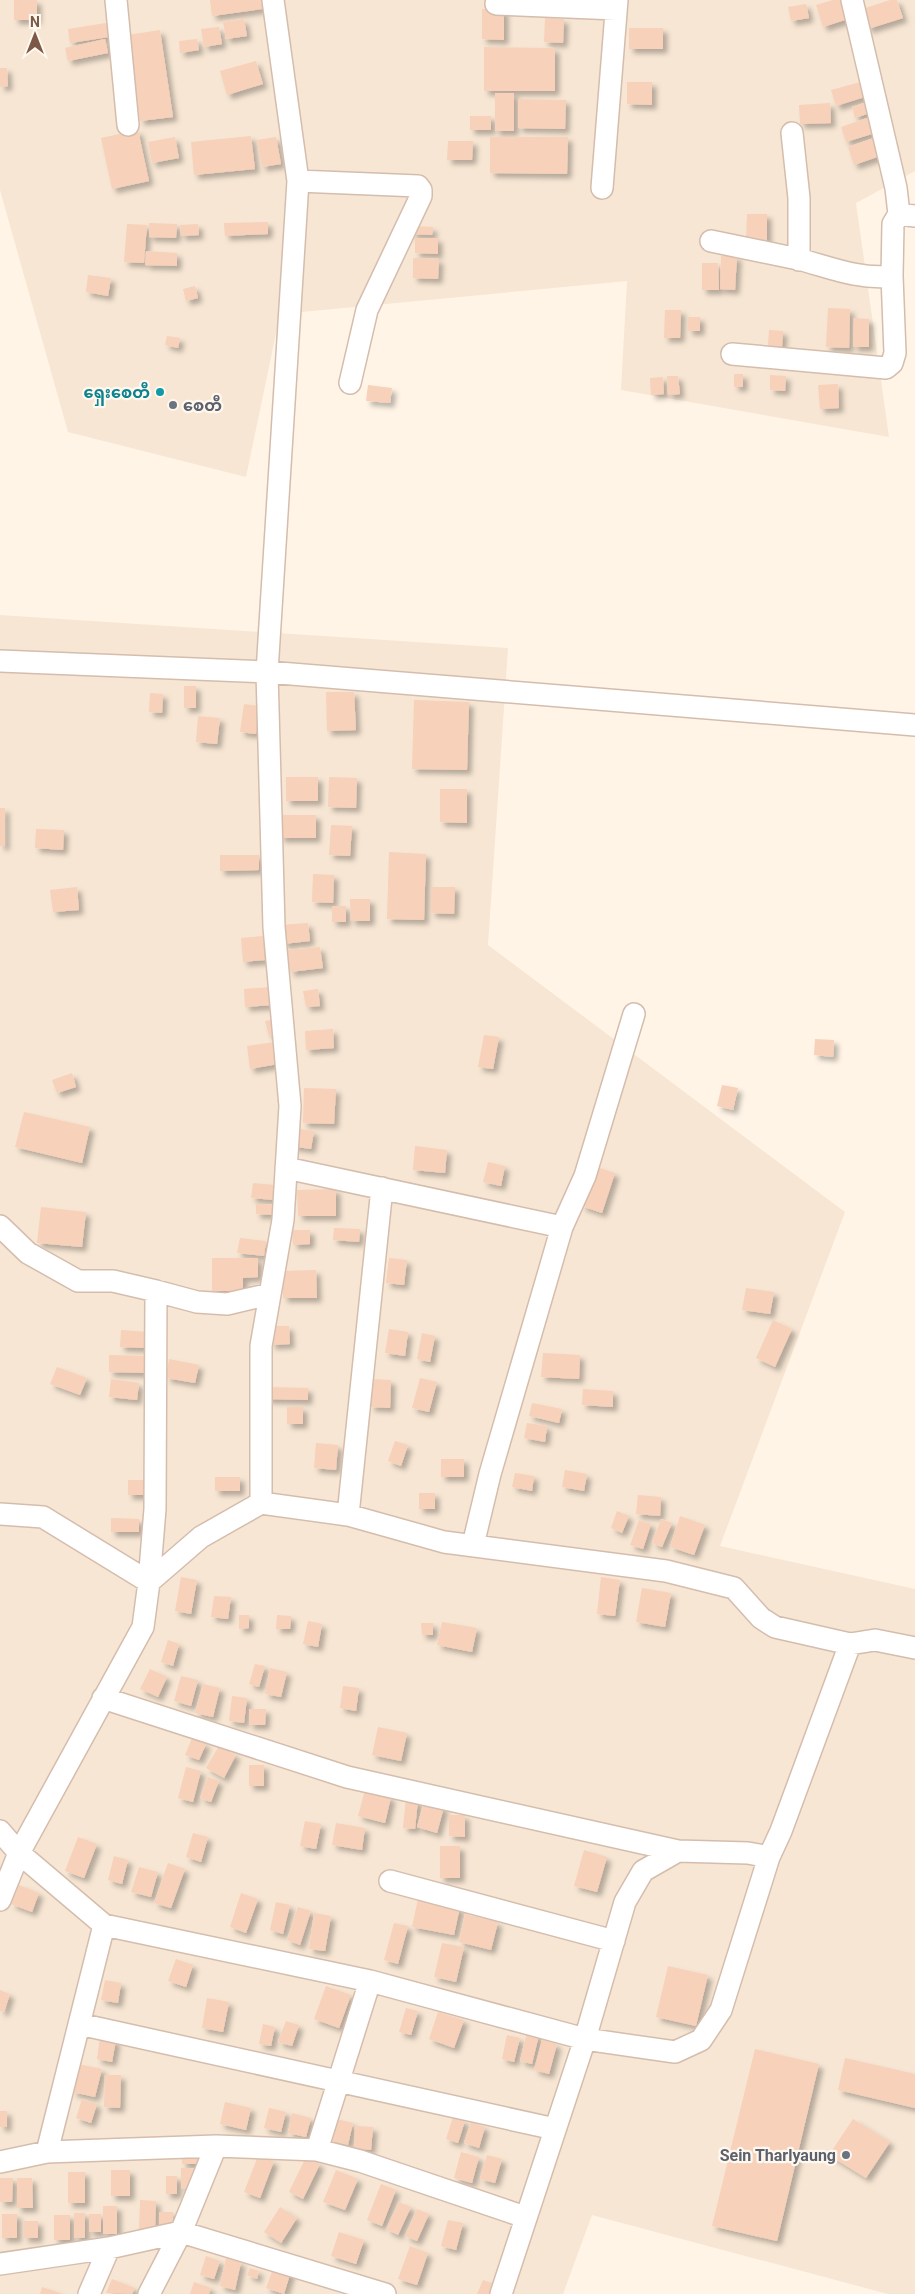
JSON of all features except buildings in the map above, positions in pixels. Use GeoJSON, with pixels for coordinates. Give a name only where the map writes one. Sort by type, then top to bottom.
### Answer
{"type":"FeatureCollection","features":[{"type":"Feature","properties":{"kind":"street"},"geometry":{"type":"LineString","coordinates":[[116,0],[128,125]]}},
{"type":"Feature","properties":{"kind":"street"},"geometry":{"type":"LineString","coordinates":[[261,1503],[261,1346],[283,1220],[290,1106],[274,927],[267,672],[298,181],[273,0]]}},
{"type":"Feature","properties":{"kind":"street"},"geometry":{"type":"LineString","coordinates":[[732,354],[886,368],[892,363],[895,353],[892,276],[893,224],[907,215],[896,188],[852,0]]}},
{"type":"Feature","properties":{"kind":"street"},"geometry":{"type":"LineString","coordinates":[[496,4],[616,5],[602,188]]}},
{"type":"Feature","properties":{"kind":"street"},"geometry":{"type":"LineString","coordinates":[[792,133],[799,198],[799,260]]}},
{"type":"Feature","properties":{"kind":"street"},"geometry":{"type":"LineString","coordinates":[[298,181],[418,186],[422,190],[421,196],[366,310],[350,383]]}},
{"type":"Feature","properties":{"kind":"street"},"geometry":{"type":"LineString","coordinates":[[711,241],[799,260],[859,276],[878,278],[892,276]]}},
{"type":"Feature","properties":{"kind":"street"},"geometry":{"type":"LineString","coordinates":[[0,661],[267,672],[915,725]]}},
{"type":"Feature","properties":{"kind":"street"},"geometry":{"type":"LineString","coordinates":[[473,1545],[490,1474],[562,1227],[585,1176],[634,1014]]}},
{"type":"Feature","properties":{"kind":"street"},"geometry":{"type":"LineString","coordinates":[[286,1168],[562,1227]]}},
{"type":"Feature","properties":{"kind":"street"},"geometry":{"type":"LineString","coordinates":[[348,1515],[382,1188]]}},
{"type":"Feature","properties":{"kind":"street"},"geometry":{"type":"LineString","coordinates":[[0,1226],[28,1253],[78,1281],[113,1281],[197,1302],[227,1304],[270,1294]]}},
{"type":"Feature","properties":{"kind":"street"},"geometry":{"type":"LineString","coordinates":[[0,1900],[19,1852],[143,1627],[155,1509],[156,1291]]}},
{"type":"Feature","properties":{"kind":"street"},"geometry":{"type":"LineString","coordinates":[[149,1582],[201,1537],[261,1503],[348,1515],[444,1542],[666,1571],[734,1588],[761,1618],[775,1627],[850,1644],[875,1640],[915,1648]]}},
{"type":"Feature","properties":{"kind":"street"},"geometry":{"type":"LineString","coordinates":[[0,1514],[43,1517],[149,1582]]}},
{"type":"Feature","properties":{"kind":"street"},"geometry":{"type":"LineString","coordinates":[[0,1831],[19,1852],[104,1925],[370,1981],[585,2039],[676,2052],[701,2040],[721,2010],[769,1857],[782,1831],[850,1644]]}},
{"type":"Feature","properties":{"kind":"street"},"geometry":{"type":"LineString","coordinates":[[104,1698],[347,1777],[678,1851],[748,1852],[769,1857]]}},
{"type":"Feature","properties":{"kind":"street"},"geometry":{"type":"LineString","coordinates":[[501,2294],[585,2039],[625,1902],[643,1871],[678,1851]]}},
{"type":"Feature","properties":{"kind":"street"},"geometry":{"type":"LineString","coordinates":[[390,1881],[614,1941]]}},
{"type":"Feature","properties":{"kind":"street"},"geometry":{"type":"LineString","coordinates":[[47,2152],[104,1925]]}},
{"type":"Feature","properties":{"kind":"street"},"geometry":{"type":"LineString","coordinates":[[317,2150],[370,1981]]}},
{"type":"Feature","properties":{"kind":"street"},"geometry":{"type":"LineString","coordinates":[[79,2024],[555,2129]]}},
{"type":"Feature","properties":{"kind":"street"},"geometry":{"type":"LineString","coordinates":[[149,2294],[181,2232],[216,2146]]}},
{"type":"Feature","properties":{"kind":"street"},"geometry":{"type":"LineString","coordinates":[[0,2162],[47,2152],[216,2146],[317,2150],[360,2161],[525,2217]]}},
{"type":"Feature","properties":{"kind":"street"},"geometry":{"type":"LineString","coordinates":[[0,2264],[109,2248],[181,2232],[385,2294]]}},
{"type":"Feature","properties":{"kind":"street"},"geometry":{"type":"LineString","coordinates":[[89,2294],[109,2248]]}},
{"type":"Feature","properties":{"kind":"shaded area"},"geometry":{"type":"Polygon","coordinates":[[[0,0],[915,0],[915,171],[856,203],[889,437],[621,390],[627,281],[280,314],[246,477],[68,432],[0,190],[0,0]]]}},
{"type":"Feature","properties":{"kind":"shaded area"},"geometry":{"type":"Polygon","coordinates":[[[0,615],[508,648],[488,945],[845,1212],[720,1546],[915,1589],[915,2294],[888,2294],[592,2215],[563,2294],[0,2294],[0,615]]]}},
{"type":"Feature","properties":{"kind":"place","name":"ရှေးစေတီ"},"geometry":{"type":"Point","coordinates":[160,392]}},
{"type":"Feature","properties":{"kind":"place","name":"စေတီ"},"geometry":{"type":"Point","coordinates":[173,405]}},
{"type":"Feature","properties":{"kind":"place","name":"Sein Tharlyaung"},"geometry":{"type":"Point","coordinates":[846,2155]}}]}
